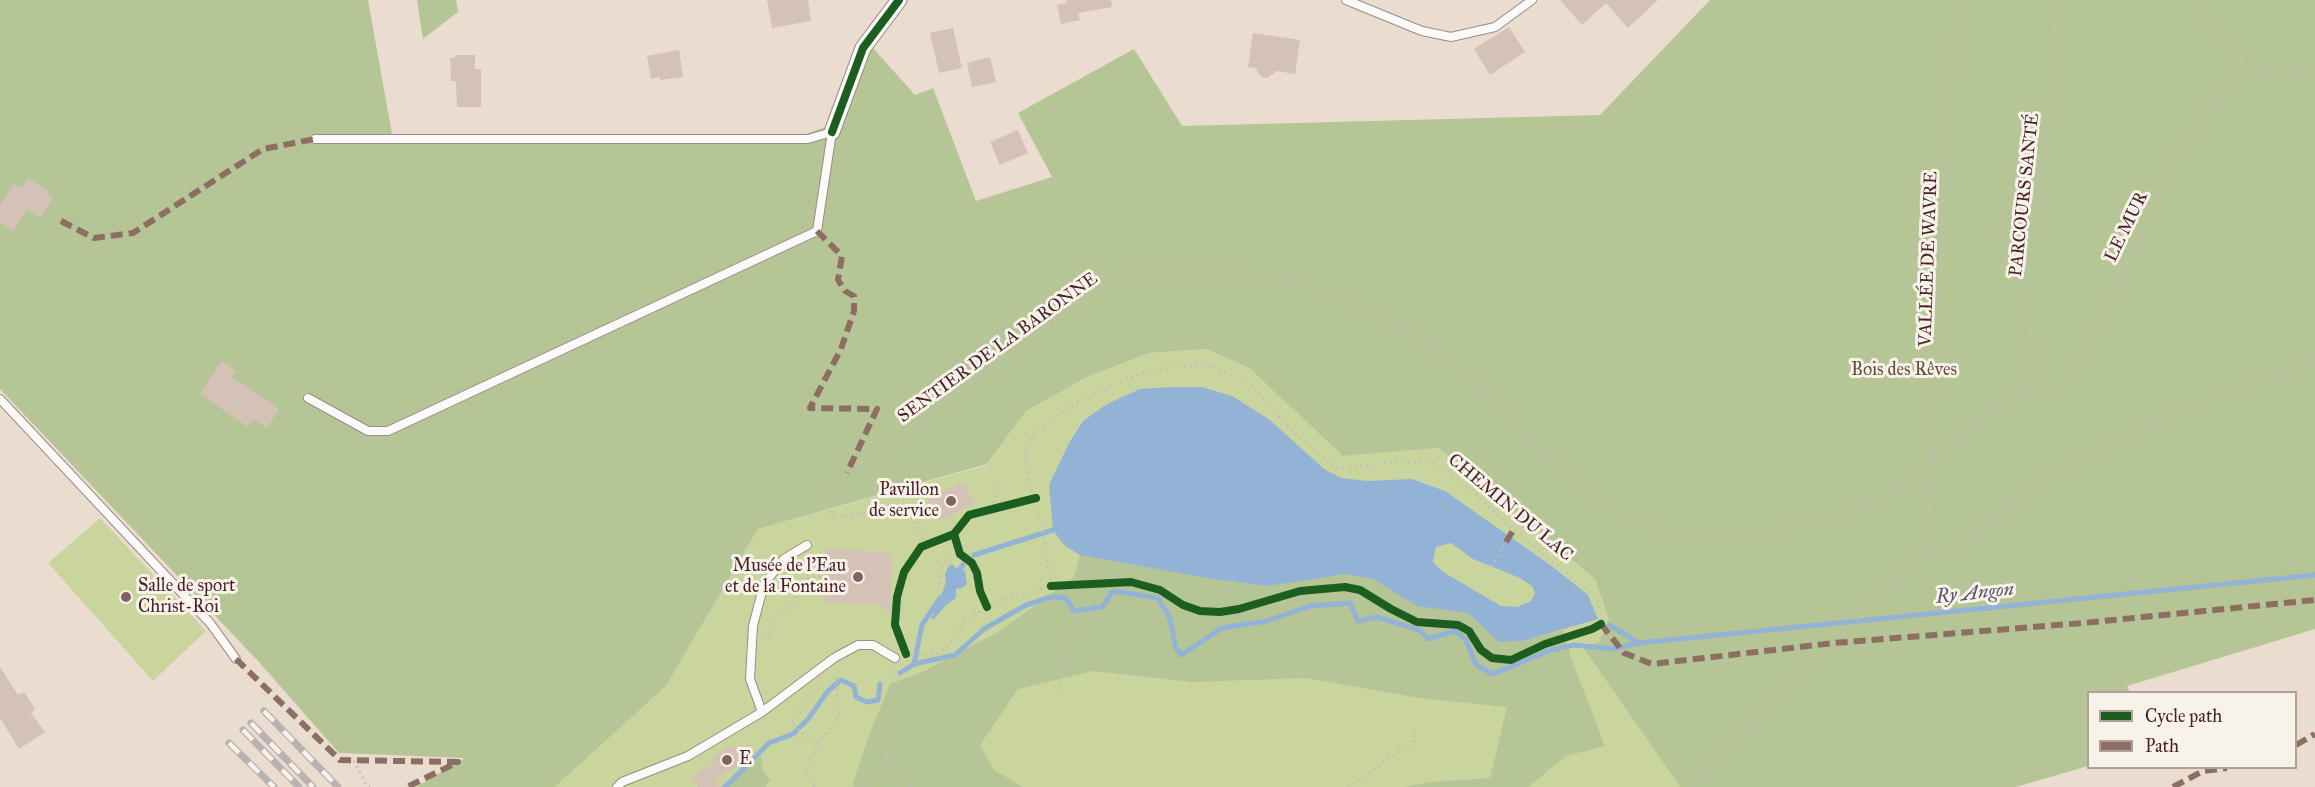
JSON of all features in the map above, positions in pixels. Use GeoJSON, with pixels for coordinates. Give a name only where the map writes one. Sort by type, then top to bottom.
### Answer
{"type":"FeatureCollection","features":[{"type":"Feature","properties":{"kind":"street"},"geometry":{"type":"LineString","coordinates":[[832,132],[862,48],[898,0]]}},
{"type":"Feature","properties":{"kind":"lane"},"geometry":{"type":"LineString","coordinates":[[1346,0],[1422,31],[1450,37],[1495,27],[1532,0]]}},
{"type":"Feature","properties":{"kind":"lane"},"geometry":{"type":"LineString","coordinates":[[308,398],[368,431],[388,431],[817,231],[832,132],[808,139],[315,139]]}},
{"type":"Feature","properties":{"kind":"lane"},"geometry":{"type":"LineString","coordinates":[[0,399],[210,623],[236,659]]}},
{"type":"Feature","properties":{"kind":"lane"},"geometry":{"type":"LineString","coordinates":[[762,712],[750,679],[753,626],[764,584],[784,559],[807,545]]}},
{"type":"Feature","properties":{"kind":"lane"},"geometry":{"type":"LineString","coordinates":[[617,787],[622,782],[688,756],[762,712],[834,658],[858,645],[873,645],[895,658]]}},
{"type":"Feature","properties":{"kind":"path"},"geometry":{"type":"LineString","coordinates":[[2193,0],[2205,24],[2247,67],[2291,77],[2315,65]]}},
{"type":"Feature","properties":{"kind":"path"},"geometry":{"type":"LineString","coordinates":[[1691,787],[1923,553],[1958,544],[2066,465],[2248,383],[2315,364]]}},
{"type":"Feature","properties":{"kind":"path"},"geometry":{"type":"LineString","coordinates":[[992,509],[1000,484]]}},
{"type":"Feature","properties":{"kind":"path"},"geometry":{"type":"LineString","coordinates":[[1036,498],[969,515],[954,534],[921,547],[904,572],[897,597],[895,625],[906,654],[938,653],[951,643],[965,621],[987,607],[1024,592],[1051,586],[1087,583]]}},
{"type":"Feature","properties":{"kind":"path"},"geometry":{"type":"LineString","coordinates":[[954,534],[960,554],[972,563],[977,573],[980,591],[987,607]]}},
{"type":"Feature","properties":{"kind":"path"},"geometry":{"type":"LineString","coordinates":[[1492,567],[1506,542]]}},
{"type":"Feature","properties":{"kind":"path"},"geometry":{"type":"LineString","coordinates":[[942,584],[939,572],[946,562],[960,554]]}},
{"type":"Feature","properties":{"kind":"path"},"geometry":{"type":"LineString","coordinates":[[1058,693],[1062,665],[1076,621],[1086,599],[1088,568]]}},
{"type":"Feature","properties":{"kind":"path"},"geometry":{"type":"LineString","coordinates":[[766,643],[767,635],[776,616],[794,606],[802,581],[814,576],[822,577]]}},
{"type":"Feature","properties":{"kind":"path"},"geometry":{"type":"LineString","coordinates":[[895,658],[895,687],[887,717],[885,742],[887,761],[912,787]]}},
{"type":"Feature","properties":{"kind":"path"},"geometry":{"type":"LineString","coordinates":[[829,675],[834,672]]}},
{"type":"Feature","properties":{"kind":"path"},"geometry":{"type":"LineString","coordinates":[[819,743],[805,736],[791,723],[824,679]]}},
{"type":"Feature","properties":{"kind":"path"},"geometry":{"type":"LineString","coordinates":[[814,787],[806,771],[819,743],[839,716],[836,679]]}},
{"type":"Feature","properties":{"kind":"path"},"geometry":{"type":"LineString","coordinates":[[1350,787],[1415,740],[1414,727]]}},
{"type":"Feature","properties":{"kind":"path"},"geometry":{"type":"LineString","coordinates":[[354,761],[366,784],[370,787]]}},
{"type":"Feature","properties":{"kind":"path"},"geometry":{"type":"LineString","coordinates":[[867,787],[887,761]]}},
{"type":"Feature","properties":{"kind":"green space","name":"Bois des Rêves"},"geometry":{"type":"Polygon","coordinates":[[[0,0],[368,0],[392,134],[805,134],[826,127],[843,78],[863,37],[915,95],[933,88],[976,201],[1052,177],[1018,113],[1134,49],[1182,126],[1600,115],[1710,0],[2315,0],[2315,629],[2127,686],[2130,691],[2087,691],[2087,766],[2016,787],[1680,787],[1583,647],[1599,642],[1609,620],[1595,579],[1439,448],[1343,456],[1249,368],[1206,349],[1150,353],[1091,375],[1026,411],[987,464],[758,529],[666,686],[555,787],[416,787],[465,758],[339,753],[258,661],[0,389],[0,0]]]}},
{"type":"Feature","properties":{"kind":"green space"},"geometry":{"type":"Polygon","coordinates":[[[417,0],[456,0],[458,12],[423,39],[417,0]]]}},
{"type":"Feature","properties":{"kind":"green space"},"geometry":{"type":"Polygon","coordinates":[[[1206,349],[1249,368],[1343,456],[1439,448],[1595,579],[1609,620],[1599,642],[1584,647],[1680,787],[555,787],[666,686],[758,529],[987,465],[1026,411],[1091,375],[1150,353],[1206,349]]]}},
{"type":"Feature","properties":{"kind":"green space","name":"Salle de sport Christ-Roi"},"geometry":{"type":"Polygon","coordinates":[[[100,518],[206,631],[153,681],[48,563],[100,518]]]}},
{"type":"Feature","properties":{"kind":"green space"},"geometry":{"type":"Polygon","coordinates":[[[1080,555],[1212,579],[1268,586],[1346,574],[1373,579],[1417,605],[1468,613],[1499,642],[1522,641],[1563,630],[1571,658],[1605,746],[1566,756],[1528,787],[1403,787],[1432,782],[1490,778],[1507,707],[1419,698],[1306,678],[1192,682],[1093,671],[1018,689],[980,745],[994,770],[1023,787],[854,787],[868,738],[890,684],[920,673],[998,632],[1074,577],[1080,555]]]}},
{"type":"Feature","properties":{"kind":"green space"},"geometry":{"type":"Polygon","coordinates":[[[761,756],[763,770],[770,780],[765,787],[720,787],[761,756]]]}},
{"type":"Feature","properties":{"kind":"water"},"geometry":{"type":"Polygon","coordinates":[[[1202,387],[1232,396],[1270,420],[1324,469],[1341,478],[1368,481],[1412,479],[1445,491],[1553,567],[1588,595],[1598,619],[1522,641],[1499,642],[1468,613],[1417,606],[1373,579],[1346,574],[1268,586],[1212,579],[1080,555],[1064,545],[1053,530],[1049,485],[1069,443],[1083,421],[1107,404],[1140,389],[1202,387]],[[1451,543],[1436,547],[1433,562],[1443,572],[1501,606],[1517,607],[1531,601],[1535,593],[1532,586],[1520,578],[1473,559],[1451,543]]]}},
{"type":"Feature","properties":{"kind":"water"},"geometry":{"type":"Polygon","coordinates":[[[952,564],[965,571],[967,584],[956,589],[956,598],[947,604],[934,619],[931,619],[946,583],[945,574],[952,564]]]}},
{"type":"Feature","properties":{"kind":"building"},"geometry":{"type":"Polygon","coordinates":[[[767,0],[808,0],[811,21],[772,28],[767,0]]]}},
{"type":"Feature","properties":{"kind":"building"},"geometry":{"type":"Polygon","coordinates":[[[1066,0],[1111,0],[1112,7],[1078,13],[1080,20],[1061,24],[1057,5],[1067,3],[1066,0]]]}},
{"type":"Feature","properties":{"kind":"building"},"geometry":{"type":"Polygon","coordinates":[[[1560,0],[1658,0],[1628,28],[1606,3],[1582,25],[1560,0]]]}},
{"type":"Feature","properties":{"kind":"building"},"geometry":{"type":"Polygon","coordinates":[[[1509,27],[1525,52],[1490,75],[1474,49],[1509,27]]]}},
{"type":"Feature","properties":{"kind":"building"},"geometry":{"type":"Polygon","coordinates":[[[953,28],[962,68],[939,73],[930,33],[953,28]]]}},
{"type":"Feature","properties":{"kind":"building"},"geometry":{"type":"Polygon","coordinates":[[[1253,33],[1300,40],[1295,74],[1277,71],[1267,78],[1261,77],[1256,68],[1248,67],[1253,33]]]}},
{"type":"Feature","properties":{"kind":"building"},"geometry":{"type":"Polygon","coordinates":[[[679,50],[683,77],[651,79],[647,56],[679,50]]]}},
{"type":"Feature","properties":{"kind":"building"},"geometry":{"type":"Polygon","coordinates":[[[455,55],[475,55],[475,69],[481,69],[481,107],[457,107],[456,81],[451,81],[450,58],[455,58],[455,55]]]}},
{"type":"Feature","properties":{"kind":"building"},"geometry":{"type":"Polygon","coordinates":[[[990,57],[996,82],[972,87],[967,63],[990,57]]]}},
{"type":"Feature","properties":{"kind":"building"},"geometry":{"type":"Polygon","coordinates":[[[1018,130],[1028,153],[1000,165],[990,142],[1018,130]]]}},
{"type":"Feature","properties":{"kind":"building"},"geometry":{"type":"Polygon","coordinates":[[[28,178],[50,192],[48,195],[53,197],[41,218],[27,209],[13,231],[0,223],[0,205],[14,183],[22,188],[28,178]]]}},
{"type":"Feature","properties":{"kind":"building"},"geometry":{"type":"Polygon","coordinates":[[[222,361],[236,371],[232,377],[279,409],[267,428],[254,419],[248,427],[200,394],[222,361]]]}},
{"type":"Feature","properties":{"kind":"building","name":"Pavillon de service"},"geometry":{"type":"Polygon","coordinates":[[[964,482],[974,504],[938,521],[928,499],[964,482]]]}},
{"type":"Feature","properties":{"kind":"building","name":"Musée de l'Eau et de la Fontaine"},"geometry":{"type":"Polygon","coordinates":[[[826,548],[892,553],[890,615],[879,604],[823,602],[826,548]]]}},
{"type":"Feature","properties":{"kind":"building"},"geometry":{"type":"Polygon","coordinates":[[[0,667],[18,695],[24,692],[35,709],[31,713],[45,732],[19,749],[0,718],[0,667]]]}},
{"type":"Feature","properties":{"kind":"building"},"geometry":{"type":"Polygon","coordinates":[[[750,744],[756,754],[715,780],[719,787],[698,787],[692,776],[715,763],[712,758],[732,745],[736,751],[750,744]]]}},
{"type":"Feature","properties":{"kind":"waterway","name":"Ry Angon"},"geometry":{"type":"LineString","coordinates":[[974,555],[1053,530]]}},
{"type":"Feature","properties":{"kind":"waterway","name":"Ry Angon"},"geometry":{"type":"LineString","coordinates":[[955,576],[963,565]]}},
{"type":"Feature","properties":{"kind":"waterway","name":"Ry Angon"},"geometry":{"type":"LineString","coordinates":[[1609,625],[1639,643],[2315,575]]}},
{"type":"Feature","properties":{"kind":"waterway","name":"Ry Angon"},"geometry":{"type":"LineString","coordinates":[[914,664],[955,655],[984,629],[1026,605],[1051,597],[1066,598],[1074,611],[1102,607],[1113,591],[1158,598],[1170,618],[1176,648],[1181,655],[1222,628],[1267,621],[1311,606],[1350,603],[1358,621],[1377,617],[1419,630],[1428,639],[1455,631],[1466,640],[1476,665],[1493,674],[1551,650],[1574,645],[1613,649],[1639,643]]}},
{"type":"Feature","properties":{"kind":"waterway","name":"Ry Angon"},"geometry":{"type":"LineString","coordinates":[[900,673],[914,664],[922,625],[940,598]]}},
{"type":"Feature","properties":{"kind":"waterway","name":"Ry Angon"},"geometry":{"type":"LineString","coordinates":[[725,787],[769,743],[793,734],[808,719],[828,691],[841,680],[854,686],[856,697],[867,702],[878,700],[880,684]]}},
{"type":"Feature","properties":{"kind":"railway"},"geometry":{"type":"LineString","coordinates":[[264,711],[338,787]]}},
{"type":"Feature","properties":{"kind":"railway"},"geometry":{"type":"LineString","coordinates":[[251,723],[313,787]]}},
{"type":"Feature","properties":{"kind":"railway"},"geometry":{"type":"LineString","coordinates":[[243,730],[299,787]]}},
{"type":"Feature","properties":{"kind":"railway"},"geometry":{"type":"LineString","coordinates":[[229,743],[274,787]]}},
{"type":"Feature","properties":{"kind":"marked path"},"geometry":{"type":"LineString","coordinates":[[61,221],[94,238],[133,233],[263,149],[315,139]]}},
{"type":"Feature","properties":{"kind":"marked path"},"geometry":{"type":"LineString","coordinates":[[817,231],[842,256],[838,280],[845,291],[854,296],[854,311],[841,349],[810,408],[877,409],[847,473]]}},
{"type":"Feature","properties":{"kind":"marked path"},"geometry":{"type":"LineString","coordinates":[[1506,542],[1514,529]]}},
{"type":"Feature","properties":{"kind":"marked path"},"geometry":{"type":"LineString","coordinates":[[1601,624],[1624,653],[1652,664],[1834,643],[2083,623],[2315,600]]}},
{"type":"Feature","properties":{"kind":"marked path"},"geometry":{"type":"LineString","coordinates":[[236,659],[340,760],[458,762],[407,787]]}},
{"type":"Feature","properties":{"kind":"marked path"},"geometry":{"type":"LineString","coordinates":[[2297,744],[2315,734]]}},
{"type":"Feature","properties":{"kind":"marked path"},"geometry":{"type":"LineString","coordinates":[[2173,787],[2203,771],[2219,769]]}},
{"type":"Feature","properties":{"kind":"cycle path"},"geometry":{"type":"LineString","coordinates":[[832,132],[863,48],[899,0]]}},
{"type":"Feature","properties":{"kind":"cycle path"},"geometry":{"type":"LineString","coordinates":[[906,654],[895,625],[897,597],[904,572],[921,547],[954,534],[969,515],[1036,498]]}},
{"type":"Feature","properties":{"kind":"cycle path"},"geometry":{"type":"LineString","coordinates":[[954,534],[960,554],[972,563],[977,573],[980,591],[987,607]]}},
{"type":"Feature","properties":{"kind":"cycle path"},"geometry":{"type":"LineString","coordinates":[[1051,586],[1131,582],[1160,590],[1183,605],[1200,611],[1220,612],[1239,609],[1300,591],[1345,587],[1360,590],[1417,622],[1458,625],[1469,631],[1481,650],[1492,658],[1511,660],[1545,644],[1601,624]]}},
{"type":"Feature","properties":{"kind":"place","name":"Pavillon de service"},"geometry":{"type":"Point","coordinates":[951,501]}},
{"type":"Feature","properties":{"kind":"place","name":"Musée de l'Eau et de la Fontaine"},"geometry":{"type":"Point","coordinates":[858,577]}},
{"type":"Feature","properties":{"kind":"place","name":"Salle de sport Christ-Roi"},"geometry":{"type":"Point","coordinates":[126,597]}},
{"type":"Feature","properties":{"kind":"place","name":"E"},"geometry":{"type":"Point","coordinates":[727,760]}}]}
